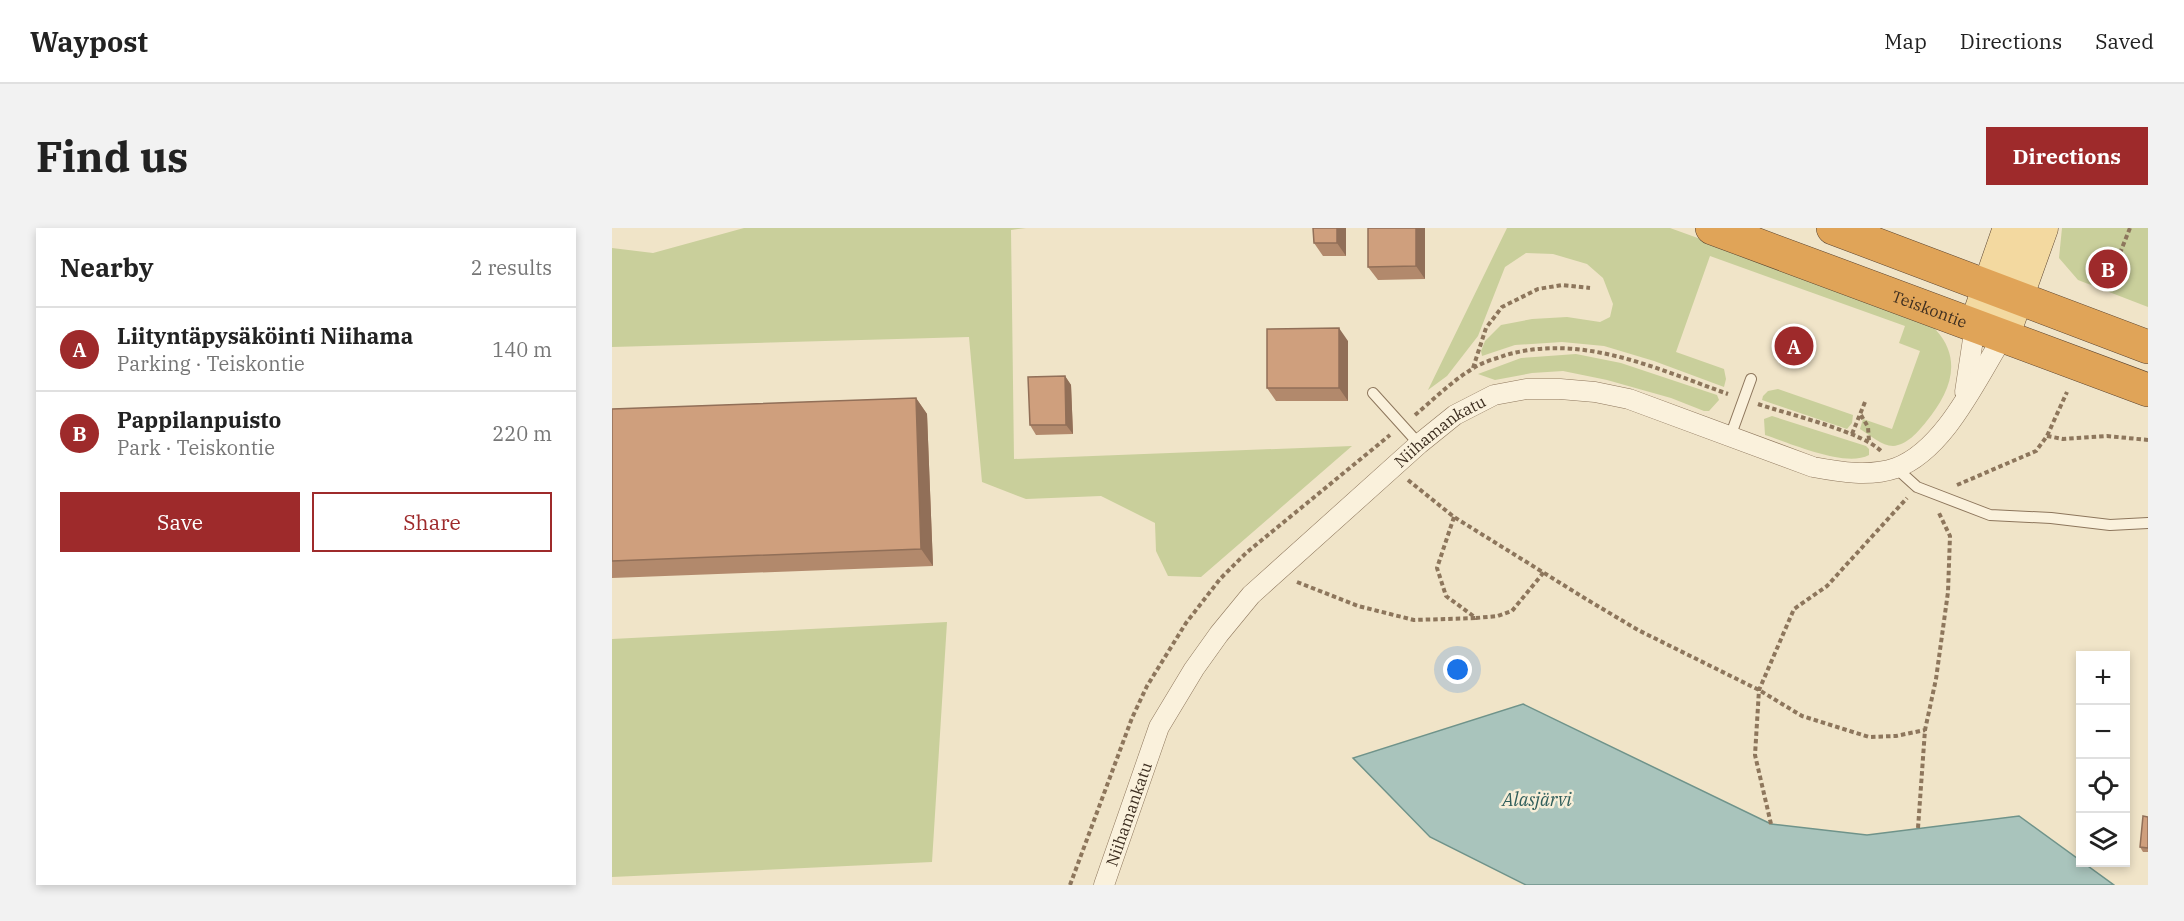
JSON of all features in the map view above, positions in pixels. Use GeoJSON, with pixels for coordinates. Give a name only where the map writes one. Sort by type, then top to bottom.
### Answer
{"type":"FeatureCollection","features":[{"type":"Feature","properties":{"kind":"highway","name":"Teiskontie"},"geometry":{"type":"LineString","coordinates":[[1712,228],[2148,390]]}},
{"type":"Feature","properties":{"kind":"highway"},"geometry":{"type":"LineString","coordinates":[[1833,228],[2148,347]]}},
{"type":"Feature","properties":{"kind":"main road"},"geometry":{"type":"LineString","coordinates":[[2003,293],[2009,228]]}},
{"type":"Feature","properties":{"kind":"main road"},"geometry":{"type":"LineString","coordinates":[[1989,331],[2003,293],[2042,228]]}},
{"type":"Feature","properties":{"kind":"street","name":"Niihamankatu"},"geometry":{"type":"LineString","coordinates":[[1104,885],[1159,727],[1194,669],[1219,634],[1251,595],[1419,444],[1455,415],[1494,395],[1538,389],[1595,392],[1629,399],[1813,467],[1843,472],[1874,472],[1896,468],[1933,442],[1952,421],[1964,400],[1989,331]]}},
{"type":"Feature","properties":{"kind":"street","name":"Niihamankatu"},"geometry":{"type":"LineString","coordinates":[[1964,400],[1989,331]]}},
{"type":"Feature","properties":{"kind":"lane"},"geometry":{"type":"LineString","coordinates":[[1730,437],[1751,379]]}},
{"type":"Feature","properties":{"kind":"lane"},"geometry":{"type":"LineString","coordinates":[[1373,393],[1419,444]]}},
{"type":"Feature","properties":{"kind":"lane"},"geometry":{"type":"LineString","coordinates":[[1896,468],[1917,487],[1990,515],[2051,518],[2110,525],[2148,523]]}},
{"type":"Feature","properties":{"kind":"path"},"geometry":{"type":"LineString","coordinates":[[2106,288],[2130,228]]}},
{"type":"Feature","properties":{"kind":"path"},"geometry":{"type":"LineString","coordinates":[[1472,368],[1486,328],[1502,307],[1538,289],[1562,285],[1590,288]]}},
{"type":"Feature","properties":{"kind":"path"},"geometry":{"type":"LineString","coordinates":[[1070,885],[1132,718],[1147,686],[1186,623],[1220,579],[1246,553],[1472,368],[1520,351],[1555,347],[1616,355],[1743,400],[1852,434],[1877,446],[1896,468]]}},
{"type":"Feature","properties":{"kind":"path"},"geometry":{"type":"LineString","coordinates":[[1918,828],[1925,730],[1936,679],[1948,592],[1950,536],[1930,493],[1963,483],[2036,450],[2047,436],[2067,392]]}},
{"type":"Feature","properties":{"kind":"path"},"geometry":{"type":"LineString","coordinates":[[1852,434],[1865,402]]}},
{"type":"Feature","properties":{"kind":"path"},"geometry":{"type":"LineString","coordinates":[[1860,414],[1868,427],[1869,442]]}},
{"type":"Feature","properties":{"kind":"path"},"geometry":{"type":"LineString","coordinates":[[2047,436],[2063,439],[2107,436],[2148,440]]}},
{"type":"Feature","properties":{"kind":"path"},"geometry":{"type":"LineString","coordinates":[[1393,467],[1455,517],[1498,546],[1638,630],[1759,690],[1802,716],[1869,736],[1896,736],[1925,730]]}},
{"type":"Feature","properties":{"kind":"path"},"geometry":{"type":"LineString","coordinates":[[1771,824],[1755,755],[1759,690],[1794,609],[1827,586],[1917,487]]}},
{"type":"Feature","properties":{"kind":"path"},"geometry":{"type":"LineString","coordinates":[[1455,517],[1437,568],[1446,596],[1476,618]]}},
{"type":"Feature","properties":{"kind":"path"},"geometry":{"type":"LineString","coordinates":[[1275,573],[1358,606],[1414,620],[1498,616],[1512,610],[1544,572]]}},
{"type":"Feature","properties":{"kind":"green space"},"geometry":{"type":"Polygon","coordinates":[[[744,228],[1026,228],[1011,230],[1014,459],[1352,446],[1201,577],[1168,576],[1156,551],[1155,523],[1101,496],[1026,499],[982,482],[969,337],[612,347],[612,248],[653,253],[744,228]]]}},
{"type":"Feature","properties":{"kind":"green space"},"geometry":{"type":"Polygon","coordinates":[[[1507,228],[1670,228],[1917,317],[1936,330],[1945,342],[1951,365],[1947,389],[1934,411],[1912,437],[1893,446],[1880,442],[1860,429],[1863,419],[1892,429],[1920,351],[1899,343],[1905,326],[1710,256],[1676,352],[1724,369],[1726,379],[1724,387],[1654,361],[1604,346],[1562,342],[1515,345],[1482,356],[1481,351],[1485,341],[1501,325],[1532,319],[1567,317],[1600,322],[1610,317],[1613,304],[1603,278],[1587,264],[1553,254],[1526,253],[1505,267],[1478,336],[1447,376],[1428,390],[1507,228]]]}},
{"type":"Feature","properties":{"kind":"green space"},"geometry":{"type":"Polygon","coordinates":[[[2062,228],[2148,228],[2148,307],[2078,280],[2059,258],[2062,228]]]}},
{"type":"Feature","properties":{"kind":"green space"},"geometry":{"type":"Polygon","coordinates":[[[1576,354],[1621,363],[1717,395],[1719,400],[1709,411],[1704,411],[1671,398],[1607,380],[1563,371],[1532,373],[1495,380],[1478,374],[1521,358],[1576,354]]]}},
{"type":"Feature","properties":{"kind":"green space"},"geometry":{"type":"Polygon","coordinates":[[[1778,389],[1853,415],[1852,423],[1847,429],[1762,400],[1768,391],[1778,389]]]}},
{"type":"Feature","properties":{"kind":"green space"},"geometry":{"type":"Polygon","coordinates":[[[1772,416],[1866,446],[1869,449],[1869,455],[1859,458],[1832,456],[1765,435],[1764,419],[1772,416]]]}},
{"type":"Feature","properties":{"kind":"green space"},"geometry":{"type":"Polygon","coordinates":[[[947,622],[932,862],[612,877],[612,639],[947,622]]]}},
{"type":"Feature","properties":{"kind":"water","name":"Alasjärvi"},"geometry":{"type":"Polygon","coordinates":[[[1523,704],[1771,824],[1867,835],[2019,816],[2076,857],[2076,867],[2089,867],[2114,885],[1526,885],[1430,837],[1353,758],[1523,704]]]}},
{"type":"Feature","properties":{"kind":"building"},"geometry":{"type":"Polygon","coordinates":[[[1313,228],[1337,228],[1337,243],[1314,243],[1313,228]]]}},
{"type":"Feature","properties":{"kind":"building"},"geometry":{"type":"Polygon","coordinates":[[[1368,228],[1416,228],[1416,266],[1368,267],[1368,228]]]}},
{"type":"Feature","properties":{"kind":"building"},"geometry":{"type":"Polygon","coordinates":[[[1339,328],[1339,388],[1267,388],[1267,329],[1339,328]]]}},
{"type":"Feature","properties":{"kind":"building"},"geometry":{"type":"Polygon","coordinates":[[[1065,376],[1066,425],[1030,425],[1028,377],[1065,376]]]}},
{"type":"Feature","properties":{"kind":"building"},"geometry":{"type":"Polygon","coordinates":[[[916,398],[921,549],[612,561],[612,409],[916,398]]]}},
{"type":"Feature","properties":{"kind":"building"},"geometry":{"type":"Polygon","coordinates":[[[2143,816],[2148,817],[2148,848],[2140,847],[2143,816]]]}},
{"type":"Feature","properties":{"kind":"place","name":"Pappilanpuisto"},"geometry":{"type":"Point","coordinates":[2108,269]}},
{"type":"Feature","properties":{"kind":"place","name":"Liityntäpysäköinti Niihama"},"geometry":{"type":"Point","coordinates":[1794,346]}}]}
